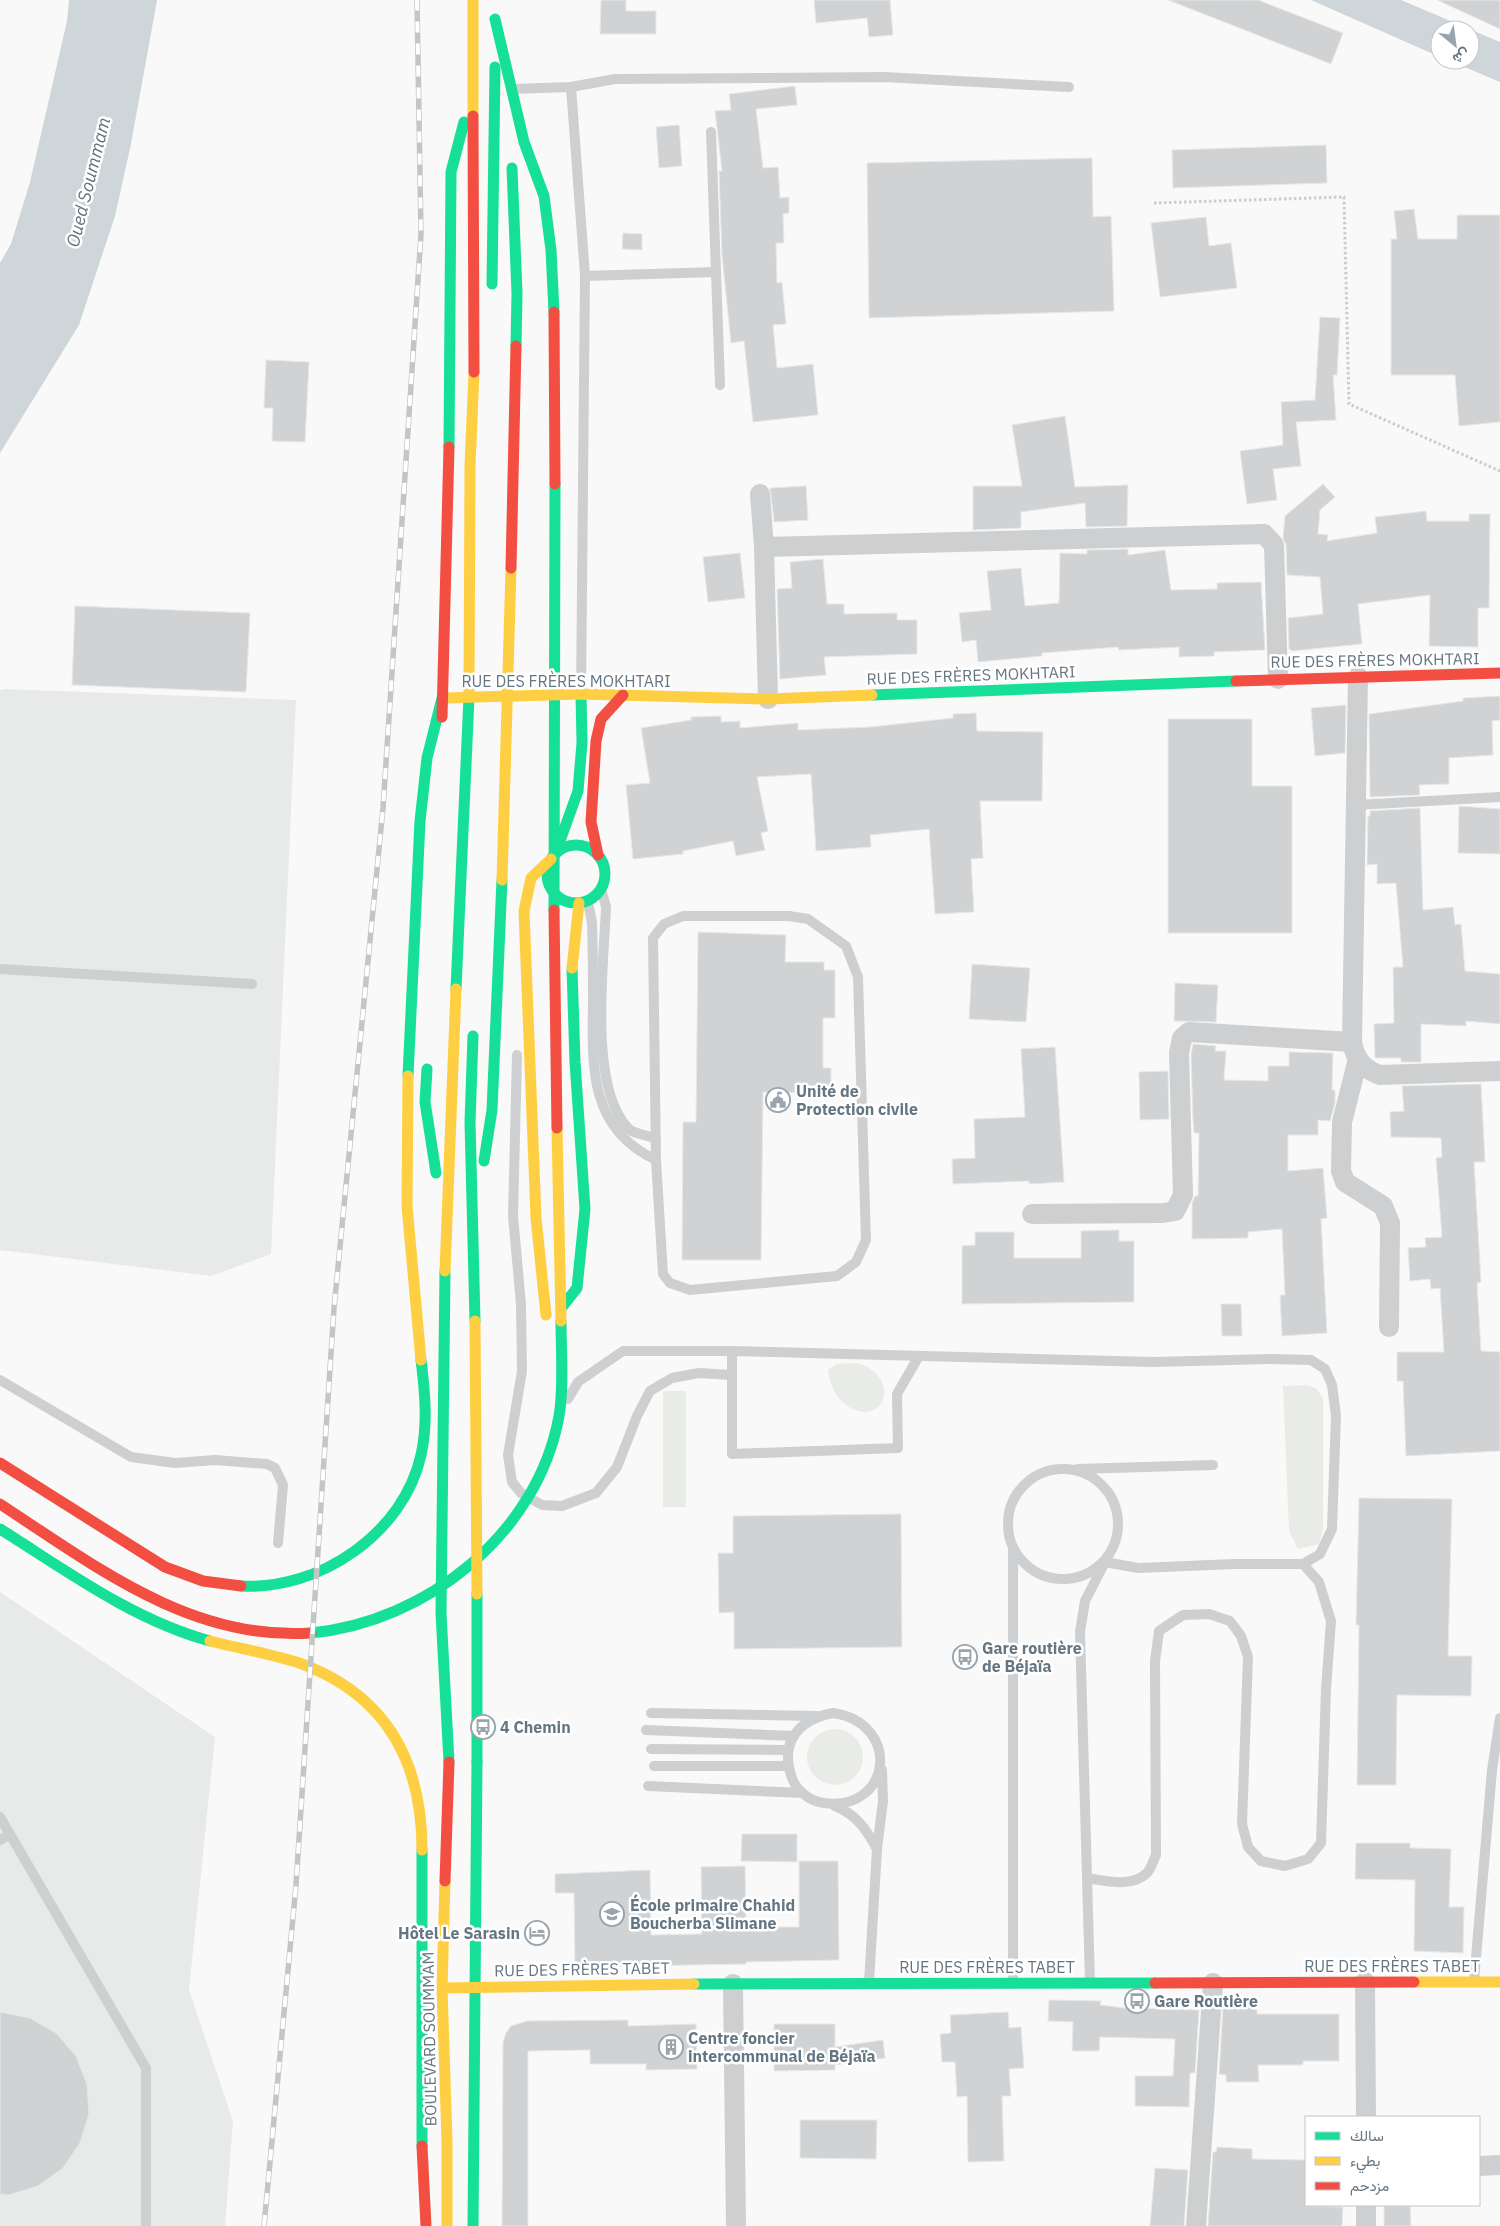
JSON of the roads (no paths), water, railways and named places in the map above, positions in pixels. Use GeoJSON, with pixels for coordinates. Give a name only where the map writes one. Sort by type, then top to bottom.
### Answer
{"type":"FeatureCollection","features":[{"type":"Feature","properties":{"kind":"main road"},"geometry":{"type":"LineString","coordinates":[[445,1239],[470,684],[470,466],[474,372],[473,0]]}},
{"type":"Feature","properties":{"kind":"main road"},"geometry":{"type":"LineString","coordinates":[[0,1504],[134,1589],[185,1614],[219,1624],[255,1630],[288,1634],[326,1632],[364,1624],[430,1594],[463,1574],[491,1548],[513,1521],[535,1484],[559,1416],[562,1308],[554,981],[557,631],[553,290],[548,226],[541,184],[525,147],[495,14]]}},
{"type":"Feature","properties":{"kind":"main road"},"geometry":{"type":"LineString","coordinates":[[495,14],[506,118]]}},
{"type":"Feature","properties":{"kind":"main road"},"geometry":{"type":"LineString","coordinates":[[492,295],[495,166],[495,14]]}},
{"type":"Feature","properties":{"kind":"main road"},"geometry":{"type":"LineString","coordinates":[[441,747],[449,434],[451,172],[473,89]]}},
{"type":"Feature","properties":{"kind":"main road"},"geometry":{"type":"LineString","coordinates":[[474,1222],[492,1110],[508,698],[517,293],[511,158]]}},
{"type":"Feature","properties":{"kind":"main road","name":"RUE DES FRÈRES MOKHTARI"},"geometry":{"type":"LineString","coordinates":[[442,698],[508,698],[581,694],[768,699],[1278,679],[1500,674]]}},
{"type":"Feature","properties":{"kind":"main road"},"geometry":{"type":"LineString","coordinates":[[483,711],[484,681]]}},
{"type":"Feature","properties":{"kind":"main road"},"geometry":{"type":"LineString","coordinates":[[581,694],[582,743],[578,791],[554,856],[547,868],[549,886],[561,899],[583,902],[601,889],[605,871],[598,854],[591,822],[591,795],[596,741],[601,719],[623,695]]}},
{"type":"Feature","properties":{"kind":"main road"},"geometry":{"type":"LineString","coordinates":[[0,1463],[165,1567],[194,1578],[229,1586],[262,1585],[296,1580],[347,1557],[375,1536],[396,1508],[415,1474],[422,1452],[425,1425],[425,1391],[407,1204],[406,1115],[419,845],[426,765],[442,698]]}},
{"type":"Feature","properties":{"kind":"main road"},"geometry":{"type":"LineString","coordinates":[[547,1328],[536,1218],[524,911],[531,878],[564,847],[582,846],[598,854]]}},
{"type":"Feature","properties":{"kind":"main road"},"geometry":{"type":"LineString","coordinates":[[562,1308],[577,1288],[585,1209],[575,1062],[572,964],[583,902]]}},
{"type":"Feature","properties":{"kind":"main road"},"geometry":{"type":"LineString","coordinates":[[473,2226],[477,1762],[474,1222],[470,1122],[474,1023]]}},
{"type":"Feature","properties":{"kind":"main road"},"geometry":{"type":"LineString","coordinates":[[428,1052],[426,1102],[445,1239]]}},
{"type":"Feature","properties":{"kind":"main road","name":"BOULEVARD SOUMMAM"},"geometry":{"type":"LineString","coordinates":[[445,1239],[441,1613],[448,1762],[442,1988],[447,2141],[446,2226]]}},
{"type":"Feature","properties":{"kind":"main road"},"geometry":{"type":"LineString","coordinates":[[401,1594],[455,1564],[482,1539],[502,1514],[524,1479]]}},
{"type":"Feature","properties":{"kind":"main road"},"geometry":{"type":"LineString","coordinates":[[0,1529],[126,1607],[160,1624],[195,1637],[301,1664],[334,1678],[359,1694],[378,1712],[395,1734],[415,1778],[422,1826],[421,2129],[426,2226]]}},
{"type":"Feature","properties":{"kind":"main road"},"geometry":{"type":"LineString","coordinates":[[133,1574],[189,1602],[222,1612]]}},
{"type":"Feature","properties":{"kind":"main road"},"geometry":{"type":"LineString","coordinates":[[315,1620],[342,1615]]}},
{"type":"Feature","properties":{"kind":"main road"},"geometry":{"type":"LineString","coordinates":[[281,1621],[298,1621]]}},
{"type":"Feature","properties":{"kind":"main road","name":"RUE DES FRÈRES TABET"},"geometry":{"type":"LineString","coordinates":[[442,1988],[869,1983],[1500,1982]]}},
{"type":"Feature","properties":{"kind":"street"},"geometry":{"type":"LineString","coordinates":[[760,494],[764,547],[768,699]]}},
{"type":"Feature","properties":{"kind":"street"},"geometry":{"type":"LineString","coordinates":[[764,547],[1264,534],[1274,545],[1278,679]]}},
{"type":"Feature","properties":{"kind":"street"},"geometry":{"type":"LineString","coordinates":[[1358,677],[1355,1050],[1342,1122],[1341,1171],[1345,1182],[1383,1206],[1390,1223],[1390,1327]]}},
{"type":"Feature","properties":{"kind":"street"},"geometry":{"type":"LineString","coordinates":[[1032,1214],[1164,1214],[1174,1211],[1183,1195],[1179,1053],[1182,1038],[1189,1032],[1355,1050],[1372,1072],[1390,1076],[1500,1071]]}},
{"type":"Feature","properties":{"kind":"street"},"geometry":{"type":"LineString","coordinates":[[1196,2226],[1213,1982]]}},
{"type":"Feature","properties":{"kind":"street"},"geometry":{"type":"LineString","coordinates":[[1365,1982],[1366,2116]]}},
{"type":"Feature","properties":{"kind":"street"},"geometry":{"type":"LineString","coordinates":[[733,1984],[736,2226]]}},
{"type":"Feature","properties":{"kind":"street"},"geometry":{"type":"LineString","coordinates":[[1480,2166],[1500,2165]]}},
{"type":"Feature","properties":{"kind":"street"},"geometry":{"type":"LineString","coordinates":[[1366,2206],[1366,2226]]}},
{"type":"Feature","properties":{"kind":"lane"},"geometry":{"type":"LineString","coordinates":[[511,89],[571,87],[615,79],[884,77],[1069,87]]}},
{"type":"Feature","properties":{"kind":"lane"},"geometry":{"type":"LineString","coordinates":[[571,87],[586,276],[581,694]]}},
{"type":"Feature","properties":{"kind":"lane"},"geometry":{"type":"LineString","coordinates":[[711,132],[720,385]]}},
{"type":"Feature","properties":{"kind":"lane"},"geometry":{"type":"LineString","coordinates":[[586,276],[716,272]]}},
{"type":"Feature","properties":{"kind":"lane"},"geometry":{"type":"LineString","coordinates":[[1356,805],[1500,797]]}},
{"type":"Feature","properties":{"kind":"lane"},"geometry":{"type":"LineString","coordinates":[[601,889],[606,908],[602,1038],[607,1088],[616,1110],[629,1130],[656,1138]]}},
{"type":"Feature","properties":{"kind":"lane"},"geometry":{"type":"LineString","coordinates":[[583,902],[592,923],[592,1037],[596,1090],[606,1115],[621,1137],[656,1160]]}},
{"type":"Feature","properties":{"kind":"lane"},"geometry":{"type":"LineString","coordinates":[[683,916],[789,916],[808,919],[846,946],[858,977],[866,1240],[856,1262],[837,1276],[690,1290],[670,1283],[663,1274],[656,1138],[652,956],[653,938],[664,924],[683,916]]}},
{"type":"Feature","properties":{"kind":"lane"},"geometry":{"type":"LineString","coordinates":[[0,969],[252,984]]}},
{"type":"Feature","properties":{"kind":"lane"},"geometry":{"type":"LineString","coordinates":[[527,1010],[517,1040],[513,1216],[521,1304],[522,1371],[508,1455],[512,1482],[521,1493],[542,1505],[562,1506],[596,1493],[617,1467],[637,1416],[650,1391],[672,1378],[699,1373],[732,1375]]}},
{"type":"Feature","properties":{"kind":"lane"},"geometry":{"type":"LineString","coordinates":[[559,1416],[578,1382],[623,1351],[732,1351],[1153,1362],[1271,1359],[1311,1360],[1325,1369],[1332,1385],[1336,1416],[1332,1529],[1320,1554],[1303,1564],[1234,1564],[1138,1568],[1105,1562],[1091,1573],[1074,1579],[1056,1580],[1038,1574],[1024,1564],[1013,1549]]}},
{"type":"Feature","properties":{"kind":"lane"},"geometry":{"type":"LineString","coordinates":[[732,1351],[732,1454],[898,1448],[897,1394],[918,1356]]}},
{"type":"Feature","properties":{"kind":"lane"},"geometry":{"type":"LineString","coordinates":[[0,1380],[131,1457],[175,1463],[215,1460],[267,1464],[275,1468],[283,1485],[278,1543]]}},
{"type":"Feature","properties":{"kind":"lane"},"geometry":{"type":"LineString","coordinates":[[1013,1983],[1013,1549],[1008,1533],[1008,1516],[1013,1500],[1023,1486],[1036,1476],[1052,1470],[1212,1465]]}},
{"type":"Feature","properties":{"kind":"lane"},"geometry":{"type":"LineString","coordinates":[[1069,1469],[1086,1473],[1100,1483],[1112,1496],[1118,1513],[1119,1530],[1114,1547],[1085,1601],[1080,1632],[1090,1983]]}},
{"type":"Feature","properties":{"kind":"lane"},"geometry":{"type":"LineString","coordinates":[[1086,1878],[1112,1882],[1134,1881],[1149,1872],[1156,1855],[1155,1661],[1159,1630],[1182,1614],[1209,1614],[1230,1621],[1241,1636],[1248,1657],[1242,1824],[1248,1846],[1261,1861],[1285,1866],[1308,1859],[1321,1843],[1326,1690],[1331,1621],[1319,1582],[1303,1564]]}},
{"type":"Feature","properties":{"kind":"lane"},"geometry":{"type":"LineString","coordinates":[[651,1713],[818,1716],[833,1713],[848,1715],[862,1723],[873,1734],[879,1748],[883,1801],[877,1848],[869,1983]]}},
{"type":"Feature","properties":{"kind":"lane"},"geometry":{"type":"LineString","coordinates":[[818,1716],[804,1724],[794,1736],[788,1750],[788,1766],[792,1781],[802,1793],[815,1802],[844,1804],[858,1799],[868,1790],[881,1766]]}},
{"type":"Feature","properties":{"kind":"lane"},"geometry":{"type":"LineString","coordinates":[[1474,1982],[1492,1770],[1500,1718]]}},
{"type":"Feature","properties":{"kind":"lane"},"geometry":{"type":"LineString","coordinates":[[646,1730],[794,1736]]}},
{"type":"Feature","properties":{"kind":"lane"},"geometry":{"type":"LineString","coordinates":[[651,1749],[788,1750]]}},
{"type":"Feature","properties":{"kind":"lane"},"geometry":{"type":"LineString","coordinates":[[654,1766],[788,1766]]}},
{"type":"Feature","properties":{"kind":"lane"},"geometry":{"type":"LineString","coordinates":[[648,1786],[802,1793]]}},
{"type":"Feature","properties":{"kind":"lane"},"geometry":{"type":"LineString","coordinates":[[832,1804],[845,1810],[862,1823],[877,1848]]}},
{"type":"Feature","properties":{"kind":"lane"},"geometry":{"type":"LineString","coordinates":[[0,1817],[146,2068],[146,2226]]}},
{"type":"Feature","properties":{"kind":"lane"},"geometry":{"type":"LineString","coordinates":[[0,1840],[10,1834]]}},
{"type":"Feature","properties":{"kind":"water","name":"Oued Soummam"},"geometry":{"type":"Polygon","coordinates":[[[69,0],[157,0],[131,144],[115,216],[79,325],[0,453],[0,263],[11,244],[30,182],[67,21],[69,0]]]}},
{"type":"Feature","properties":{"kind":"water"},"geometry":{"type":"Polygon","coordinates":[[[1311,0],[1401,0],[1448,20],[1430,20],[1430,53],[1311,0]]]}},
{"type":"Feature","properties":{"kind":"water"},"geometry":{"type":"Polygon","coordinates":[[[1480,34],[1500,42],[1500,82],[1472,70],[1480,70],[1480,34]]]}},
{"type":"Feature","properties":{"kind":"railway"},"geometry":{"type":"LineString","coordinates":[[264,2226],[296,1885],[334,1308],[383,808],[421,234],[417,0]]}},
{"type":"Feature","properties":{"kind":"place","name":"Unité de Protection civile"},"geometry":{"type":"Point","coordinates":[778,1100]}},
{"type":"Feature","properties":{"kind":"place","name":"Gare routière de Béjaïa"},"geometry":{"type":"Point","coordinates":[965,1657]}},
{"type":"Feature","properties":{"kind":"place","name":"4 Chemin"},"geometry":{"type":"Point","coordinates":[483,1727]}},
{"type":"Feature","properties":{"kind":"place","name":"École primaire Chahid Boucherba Slimane"},"geometry":{"type":"Point","coordinates":[612,1914]}},
{"type":"Feature","properties":{"kind":"place","name":"Hôtel Le Sarasin"},"geometry":{"type":"Point","coordinates":[537,1933]}},
{"type":"Feature","properties":{"kind":"place","name":"Gare Routière"},"geometry":{"type":"Point","coordinates":[1137,2001]}},
{"type":"Feature","properties":{"kind":"place","name":"Centre foncier intercommunal de Béjaïa"},"geometry":{"type":"Point","coordinates":[671,2047]}}]}
